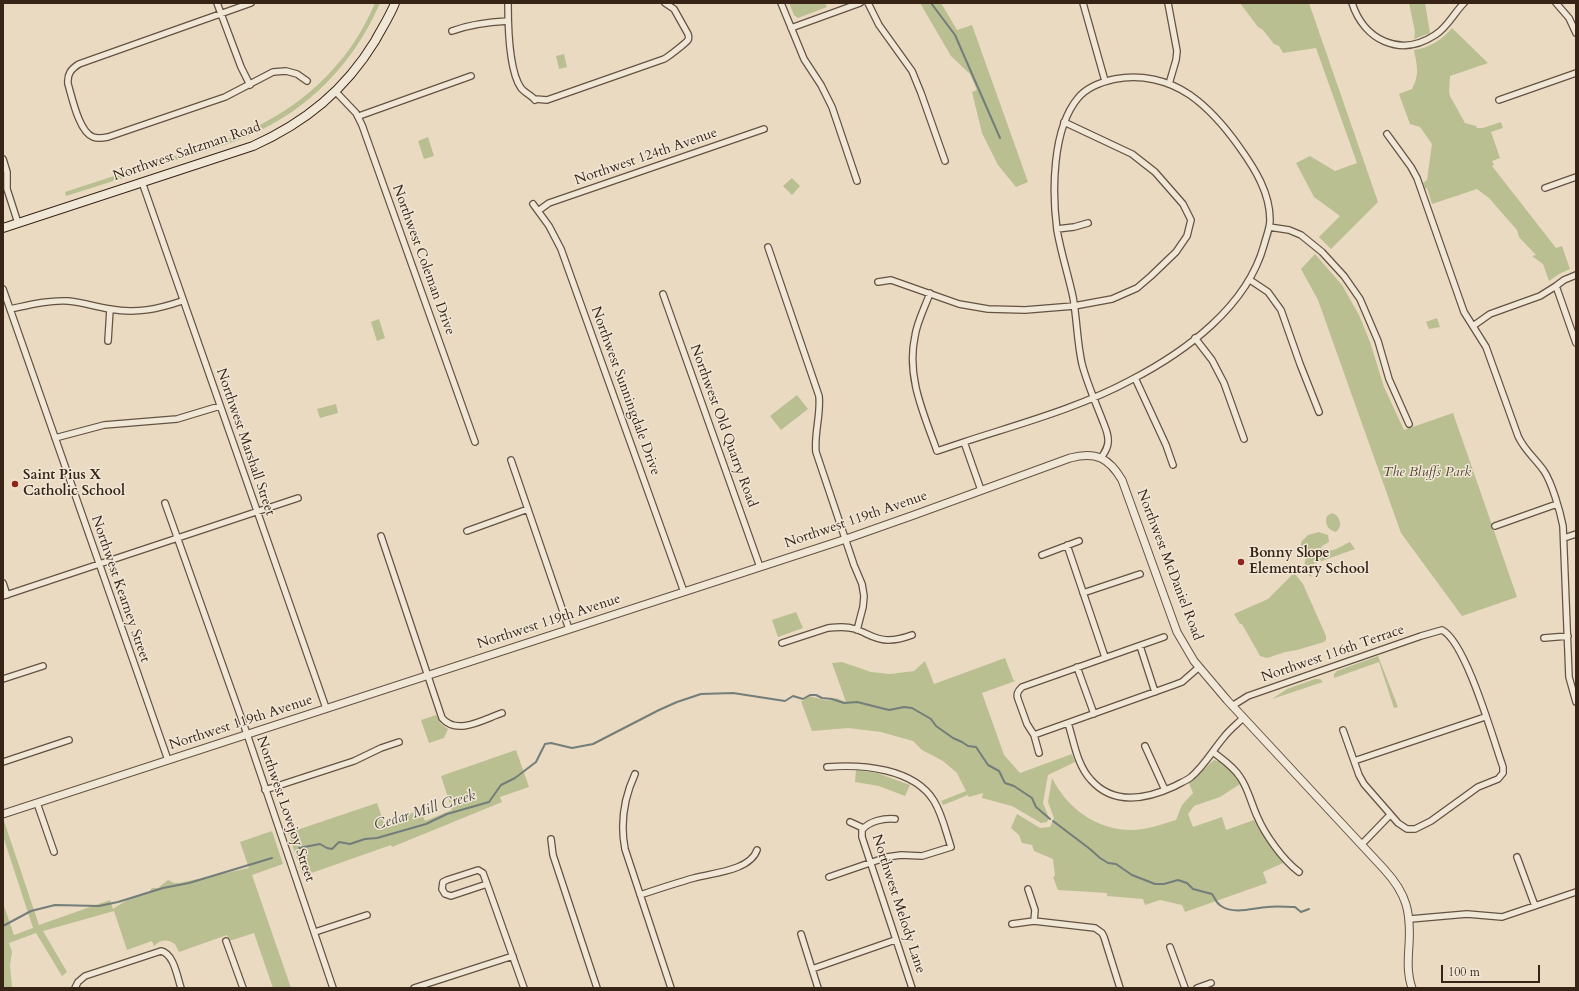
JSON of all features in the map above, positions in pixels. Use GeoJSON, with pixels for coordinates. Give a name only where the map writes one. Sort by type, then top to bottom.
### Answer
{"type":"FeatureCollection","features":[{"type":"Feature","properties":{"kind":"main road","name":"Northwest Saltzman Road"},"geometry":{"type":"LineString","coordinates":[[3,228],[236,152],[263,141],[302,119],[336,92],[366,56],[387,22],[395,3]]}},
{"type":"Feature","properties":{"kind":"street"},"geometry":{"type":"LineString","coordinates":[[217,3],[240,67],[250,85]]}},
{"type":"Feature","properties":{"kind":"street"},"geometry":{"type":"LineString","coordinates":[[251,3],[80,64],[73,68],[67,78],[81,125],[92,137],[108,137],[225,97],[273,72],[286,71],[297,74],[307,82]]}},
{"type":"Feature","properties":{"kind":"street"},"geometry":{"type":"LineString","coordinates":[[508,3],[508,21],[516,78],[522,89],[527,94],[535,99],[547,100],[664,58],[687,42],[689,38],[686,30],[674,9],[665,3]]}},
{"type":"Feature","properties":{"kind":"street"},"geometry":{"type":"LineString","coordinates":[[781,3],[804,59],[821,85],[832,107],[858,181]]}},
{"type":"Feature","properties":{"kind":"street"},"geometry":{"type":"LineString","coordinates":[[791,28],[860,3]]}},
{"type":"Feature","properties":{"kind":"street"},"geometry":{"type":"LineString","coordinates":[[868,3],[879,25],[912,71],[945,161]]}},
{"type":"Feature","properties":{"kind":"street"},"geometry":{"type":"LineString","coordinates":[[1083,3],[1105,81]]}},
{"type":"Feature","properties":{"kind":"street"},"geometry":{"type":"LineString","coordinates":[[1168,3],[1177,44],[1177,51],[1176,60],[1168,84]]}},
{"type":"Feature","properties":{"kind":"street"},"geometry":{"type":"LineString","coordinates":[[1352,3],[1355,13],[1366,30],[1387,42],[1399,45],[1412,45],[1425,41],[1437,34],[1446,26],[1464,3]]}},
{"type":"Feature","properties":{"kind":"street"},"geometry":{"type":"LineString","coordinates":[[1556,3],[1569,18],[1576,33]]}},
{"type":"Feature","properties":{"kind":"street"},"geometry":{"type":"LineString","coordinates":[[452,31],[467,25],[508,21]]}},
{"type":"Feature","properties":{"kind":"street"},"geometry":{"type":"LineString","coordinates":[[1499,100],[1576,73]]}},
{"type":"Feature","properties":{"kind":"street"},"geometry":{"type":"LineString","coordinates":[[358,116],[471,76]]}},
{"type":"Feature","properties":{"kind":"street"},"geometry":{"type":"LineString","coordinates":[[930,293],[915,335],[912,354],[913,377],[918,398],[937,451],[1094,398],[1154,368],[1195,338],[1226,311],[1250,280],[1262,253],[1269,227],[1269,209],[1265,191],[1248,159],[1234,139],[1211,113],[1185,92],[1168,84],[1138,76],[1105,81],[1091,87],[1079,97],[1064,122],[1058,148],[1055,175],[1055,209],[1057,229],[1074,306],[1080,354],[1094,398],[1109,440],[1107,448],[1101,458]]}},
{"type":"Feature","properties":{"kind":"street","name":"Northwest Coleman Drive"},"geometry":{"type":"LineString","coordinates":[[336,92],[358,116],[475,442]]}},
{"type":"Feature","properties":{"kind":"street"},"geometry":{"type":"LineString","coordinates":[[878,282],[891,280],[959,304],[988,309],[1025,310],[1074,306],[1112,299],[1137,288],[1176,252],[1187,236],[1191,220],[1177,196],[1155,172],[1132,154],[1064,122]]}},
{"type":"Feature","properties":{"kind":"street","name":"Northwest 124th Avenue"},"geometry":{"type":"LineString","coordinates":[[538,211],[549,203],[764,129]]}},
{"type":"Feature","properties":{"kind":"street"},"geometry":{"type":"LineString","coordinates":[[1386,134],[1414,172],[1464,312],[1486,347],[1518,436],[1525,448],[1544,471],[1557,504],[1564,526],[1569,677],[1576,699]]}},
{"type":"Feature","properties":{"kind":"street"},"geometry":{"type":"LineString","coordinates":[[3,159],[7,172],[7,189],[18,223]]}},
{"type":"Feature","properties":{"kind":"street"},"geometry":{"type":"LineString","coordinates":[[1545,188],[1576,177]]}},
{"type":"Feature","properties":{"kind":"street","name":"Northwest Marshall Street"},"geometry":{"type":"LineString","coordinates":[[142,182],[256,513],[326,708]]}},
{"type":"Feature","properties":{"kind":"street","name":"Northwest Sunningdale Drive"},"geometry":{"type":"LineString","coordinates":[[533,204],[549,226],[561,249],[684,592]]}},
{"type":"Feature","properties":{"kind":"street"},"geometry":{"type":"LineString","coordinates":[[1057,229],[1074,227],[1088,223]]}},
{"type":"Feature","properties":{"kind":"street"},"geometry":{"type":"LineString","coordinates":[[1269,227],[1289,230],[1301,235],[1322,252],[1344,276],[1360,299],[1370,320],[1389,379],[1409,424]]}},
{"type":"Feature","properties":{"kind":"street"},"geometry":{"type":"LineString","coordinates":[[768,247],[819,396],[820,405],[815,440],[816,452],[864,589],[863,607],[857,630]]}},
{"type":"Feature","properties":{"kind":"street"},"geometry":{"type":"LineString","coordinates":[[1474,326],[1495,312],[1540,296],[1564,280],[1576,275]]}},
{"type":"Feature","properties":{"kind":"street"},"geometry":{"type":"LineString","coordinates":[[1250,280],[1268,292],[1281,310],[1319,412]]}},
{"type":"Feature","properties":{"kind":"street"},"geometry":{"type":"LineString","coordinates":[[1556,286],[1576,343]]}},
{"type":"Feature","properties":{"kind":"street","name":"Northwest Kearney Street"},"geometry":{"type":"LineString","coordinates":[[3,289],[98,565],[168,760]]}},
{"type":"Feature","properties":{"kind":"street","name":"Northwest Old Quarry Road"},"geometry":{"type":"LineString","coordinates":[[663,294],[760,567]]}},
{"type":"Feature","properties":{"kind":"street"},"geometry":{"type":"LineString","coordinates":[[10,309],[45,302],[67,301],[110,309],[140,312],[182,301]]}},
{"type":"Feature","properties":{"kind":"street"},"geometry":{"type":"LineString","coordinates":[[108,341],[110,309]]}},
{"type":"Feature","properties":{"kind":"street"},"geometry":{"type":"LineString","coordinates":[[1195,338],[1212,360],[1221,377],[1244,439]]}},
{"type":"Feature","properties":{"kind":"street"},"geometry":{"type":"LineString","coordinates":[[1135,378],[1166,445],[1172,465]]}},
{"type":"Feature","properties":{"kind":"street"},"geometry":{"type":"LineString","coordinates":[[55,438],[104,425],[177,419],[220,406]]}},
{"type":"Feature","properties":{"kind":"street"},"geometry":{"type":"LineString","coordinates":[[964,442],[981,490]]}},
{"type":"Feature","properties":{"kind":"street","name":"Northwest 119th Avenue"},"geometry":{"type":"LineString","coordinates":[[3,814],[846,539],[1076,456],[1092,455],[1101,458]]}},
{"type":"Feature","properties":{"kind":"street","name":"Northwest McDaniel Road"},"geometry":{"type":"LineString","coordinates":[[1101,458],[1112,466],[1122,480],[1182,642],[1198,668],[1362,844],[1396,884],[1405,898],[1410,919],[1408,966],[1412,988]]}},
{"type":"Feature","properties":{"kind":"street"},"geometry":{"type":"LineString","coordinates":[[511,460],[570,629]]}},
{"type":"Feature","properties":{"kind":"street"},"geometry":{"type":"LineString","coordinates":[[3,583],[5,596],[298,498]]}},
{"type":"Feature","properties":{"kind":"street","name":"Northwest Lovejoy Street"},"geometry":{"type":"LineString","coordinates":[[165,503],[247,734],[333,988]]}},
{"type":"Feature","properties":{"kind":"street"},"geometry":{"type":"LineString","coordinates":[[1495,526],[1557,504]]}},
{"type":"Feature","properties":{"kind":"street"},"geometry":{"type":"LineString","coordinates":[[466,531],[528,509]]}},
{"type":"Feature","properties":{"kind":"street"},"geometry":{"type":"LineString","coordinates":[[1564,538],[1576,534]]}},
{"type":"Feature","properties":{"kind":"street"},"geometry":{"type":"LineString","coordinates":[[381,536],[429,675],[430,685],[440,715],[449,725],[460,727],[502,713]]}},
{"type":"Feature","properties":{"kind":"street"},"geometry":{"type":"LineString","coordinates":[[1042,555],[1079,541]]}},
{"type":"Feature","properties":{"kind":"street"},"geometry":{"type":"LineString","coordinates":[[1067,545],[1105,657]]}},
{"type":"Feature","properties":{"kind":"street"},"geometry":{"type":"LineString","coordinates":[[1083,594],[1140,574]]}},
{"type":"Feature","properties":{"kind":"street"},"geometry":{"type":"LineString","coordinates":[[782,643],[828,628],[848,627],[871,637],[887,640],[900,639],[912,635]]}},
{"type":"Feature","properties":{"kind":"street","name":"Northwest 116th Terrace"},"geometry":{"type":"LineString","coordinates":[[1232,706],[1248,696],[1436,630],[1444,630],[1466,662],[1485,717]]}},
{"type":"Feature","properties":{"kind":"street"},"geometry":{"type":"LineString","coordinates":[[1544,638],[1568,636]]}},
{"type":"Feature","properties":{"kind":"street"},"geometry":{"type":"LineString","coordinates":[[1039,753],[1034,735],[1027,724],[1018,699],[1018,692],[1022,687],[1164,637]]}},
{"type":"Feature","properties":{"kind":"street"},"geometry":{"type":"LineString","coordinates":[[1140,646],[1156,692]]}},
{"type":"Feature","properties":{"kind":"street"},"geometry":{"type":"LineString","coordinates":[[3,679],[43,666]]}},
{"type":"Feature","properties":{"kind":"street"},"geometry":{"type":"LineString","coordinates":[[1077,667],[1094,714]]}},
{"type":"Feature","properties":{"kind":"street"},"geometry":{"type":"LineString","coordinates":[[1034,735],[1182,682],[1198,668]]}},
{"type":"Feature","properties":{"kind":"street"},"geometry":{"type":"LineString","coordinates":[[1343,730],[1354,761],[1364,784],[1399,825],[1407,829],[1415,829],[1424,825],[1478,787],[1500,777],[1503,773],[1503,767],[1485,717],[1354,761]]}},
{"type":"Feature","properties":{"kind":"street"},"geometry":{"type":"LineString","coordinates":[[1068,723],[1081,766],[1090,780],[1116,795],[1135,799],[1146,797],[1165,790],[1189,778],[1199,770],[1225,736],[1243,718]]}},
{"type":"Feature","properties":{"kind":"street"},"geometry":{"type":"LineString","coordinates":[[3,762],[69,740]]}},
{"type":"Feature","properties":{"kind":"street"},"geometry":{"type":"LineString","coordinates":[[265,790],[354,761],[381,748],[399,742]]}},
{"type":"Feature","properties":{"kind":"street"},"geometry":{"type":"LineString","coordinates":[[1145,746],[1165,790]]}},
{"type":"Feature","properties":{"kind":"street"},"geometry":{"type":"LineString","coordinates":[[1213,752],[1239,775],[1246,787],[1260,822],[1288,863],[1299,872]]}},
{"type":"Feature","properties":{"kind":"street"},"geometry":{"type":"LineString","coordinates":[[827,767],[863,766],[892,773],[916,783],[926,791],[937,806],[951,847],[928,855],[891,856],[829,877]]}},
{"type":"Feature","properties":{"kind":"street"},"geometry":{"type":"LineString","coordinates":[[635,774],[624,803],[623,839],[671,988]]}},
{"type":"Feature","properties":{"kind":"street"},"geometry":{"type":"LineString","coordinates":[[37,803],[54,852]]}},
{"type":"Feature","properties":{"kind":"street"},"geometry":{"type":"LineString","coordinates":[[1362,844],[1390,815]]}},
{"type":"Feature","properties":{"kind":"street","name":"Northwest Melody Lane"},"geometry":{"type":"LineString","coordinates":[[895,818],[885,818],[868,824],[863,828],[862,837],[912,988]]}},
{"type":"Feature","properties":{"kind":"street","name":"Northwest Melody Lane"},"geometry":{"type":"LineString","coordinates":[[850,822],[863,828]]}},
{"type":"Feature","properties":{"kind":"street"},"geometry":{"type":"LineString","coordinates":[[551,839],[553,855],[597,988]]}},
{"type":"Feature","properties":{"kind":"street"},"geometry":{"type":"LineString","coordinates":[[640,895],[695,878],[718,874],[737,867],[751,859],[757,850]]}},
{"type":"Feature","properties":{"kind":"street"},"geometry":{"type":"LineString","coordinates":[[1517,857],[1535,906]]}},
{"type":"Feature","properties":{"kind":"street"},"geometry":{"type":"LineString","coordinates":[[487,884],[451,896],[443,892],[442,885],[447,880],[478,870],[483,873],[487,884],[513,956],[524,988]]}},
{"type":"Feature","properties":{"kind":"street"},"geometry":{"type":"LineString","coordinates":[[1028,889],[1035,910],[1034,921]]}},
{"type":"Feature","properties":{"kind":"street"},"geometry":{"type":"LineString","coordinates":[[1410,919],[1467,914],[1502,917],[1576,892]]}},
{"type":"Feature","properties":{"kind":"street"},"geometry":{"type":"LineString","coordinates":[[315,932],[367,915]]}},
{"type":"Feature","properties":{"kind":"street"},"geometry":{"type":"LineString","coordinates":[[1012,924],[1034,921],[1090,926],[1099,930],[1104,937],[1120,988]]}},
{"type":"Feature","properties":{"kind":"street"},"geometry":{"type":"LineString","coordinates":[[800,934],[818,988]]}},
{"type":"Feature","properties":{"kind":"street"},"geometry":{"type":"LineString","coordinates":[[812,969],[895,940]]}},
{"type":"Feature","properties":{"kind":"street"},"geometry":{"type":"LineString","coordinates":[[226,941],[243,988]]}},
{"type":"Feature","properties":{"kind":"street"},"geometry":{"type":"LineString","coordinates":[[1170,947],[1185,988]]}},
{"type":"Feature","properties":{"kind":"street"},"geometry":{"type":"LineString","coordinates":[[75,986],[85,976],[161,951],[166,952],[170,957],[181,988]]}},
{"type":"Feature","properties":{"kind":"street"},"geometry":{"type":"LineString","coordinates":[[414,988],[513,956]]}},
{"type":"Feature","properties":{"kind":"street"},"geometry":{"type":"LineString","coordinates":[[1198,988],[1211,983]]}},
{"type":"Feature","properties":{"kind":"green space"},"geometry":{"type":"Polygon","coordinates":[[[375,3],[380,3],[369,25],[343,65],[310,98],[291,113],[248,136],[224,145],[66,196],[65,192],[233,137],[278,115],[299,101],[318,85],[335,67],[351,47],[364,26],[375,3]]]}},
{"type":"Feature","properties":{"kind":"green space"},"geometry":{"type":"Polygon","coordinates":[[[789,3],[825,3],[827,7],[798,18],[794,15],[789,3]]]}},
{"type":"Feature","properties":{"kind":"green space"},"geometry":{"type":"Polygon","coordinates":[[[920,3],[941,3],[957,30],[972,25],[1028,182],[1016,187],[998,165],[982,133],[972,92],[977,90],[970,74],[951,56],[920,3]]]}},
{"type":"Feature","properties":{"kind":"green space"},"geometry":{"type":"Polygon","coordinates":[[[1240,3],[1309,3],[1378,202],[1331,249],[1319,237],[1340,216],[1314,197],[1296,163],[1310,156],[1335,171],[1357,163],[1316,48],[1283,53],[1279,46],[1274,44],[1263,30],[1258,27],[1240,3]]]}},
{"type":"Feature","properties":{"kind":"green space"},"geometry":{"type":"Polygon","coordinates":[[[1409,3],[1425,3],[1430,33],[1414,39],[1415,32],[1409,3]]]}},
{"type":"Feature","properties":{"kind":"green space"},"geometry":{"type":"Polygon","coordinates":[[[1452,28],[1488,63],[1450,76],[1450,96],[1465,123],[1476,126],[1477,128],[1483,128],[1501,122],[1503,128],[1491,132],[1500,158],[1492,161],[1494,165],[1492,166],[1556,248],[1562,246],[1570,269],[1549,281],[1543,264],[1532,256],[1536,255],[1519,237],[1517,230],[1489,198],[1477,189],[1432,204],[1427,188],[1425,189],[1423,183],[1427,180],[1432,144],[1420,127],[1410,124],[1399,94],[1412,89],[1415,84],[1417,70],[1414,50],[1435,43],[1452,28]]]}},
{"type":"Feature","properties":{"kind":"green space"},"geometry":{"type":"Polygon","coordinates":[[[564,54],[567,67],[559,69],[556,56],[564,54]]]}},
{"type":"Feature","properties":{"kind":"green space"},"geometry":{"type":"Polygon","coordinates":[[[428,137],[434,156],[424,159],[418,141],[428,137]]]}},
{"type":"Feature","properties":{"kind":"green space"},"geometry":{"type":"Polygon","coordinates":[[[792,178],[800,186],[792,195],[783,186],[792,178]]]}},
{"type":"Feature","properties":{"kind":"green space","name":"The Bluffs Park"},"geometry":{"type":"Polygon","coordinates":[[[1315,254],[1342,285],[1359,315],[1370,342],[1384,387],[1404,430],[1453,413],[1517,597],[1462,616],[1401,533],[1318,300],[1301,269],[1315,254]]]}},
{"type":"Feature","properties":{"kind":"green space"},"geometry":{"type":"Polygon","coordinates":[[[1437,318],[1440,327],[1429,329],[1426,322],[1437,318]]]}},
{"type":"Feature","properties":{"kind":"green space"},"geometry":{"type":"Polygon","coordinates":[[[379,319],[385,338],[377,341],[371,322],[379,319]]]}},
{"type":"Feature","properties":{"kind":"green space"},"geometry":{"type":"Polygon","coordinates":[[[797,395],[808,409],[781,430],[770,416],[797,395]]]}},
{"type":"Feature","properties":{"kind":"green space"},"geometry":{"type":"Polygon","coordinates":[[[336,404],[338,413],[320,418],[317,409],[336,404]]]}},
{"type":"Feature","properties":{"kind":"green space"},"geometry":{"type":"Polygon","coordinates":[[[1332,513],[1336,515],[1340,521],[1340,526],[1336,532],[1329,528],[1326,524],[1327,516],[1332,513]]]}},
{"type":"Feature","properties":{"kind":"green space"},"geometry":{"type":"Polygon","coordinates":[[[1319,532],[1328,535],[1329,542],[1321,548],[1313,549],[1307,553],[1301,547],[1301,542],[1308,535],[1319,532]]]}},
{"type":"Feature","properties":{"kind":"green space"},"geometry":{"type":"Polygon","coordinates":[[[1350,542],[1355,549],[1308,566],[1312,577],[1307,573],[1305,563],[1307,556],[1312,552],[1319,549],[1335,549],[1350,542]]]}},
{"type":"Feature","properties":{"kind":"green space"},"geometry":{"type":"Polygon","coordinates":[[[1295,574],[1303,584],[1326,636],[1326,640],[1324,642],[1267,658],[1260,656],[1242,624],[1240,624],[1234,614],[1268,599],[1292,575],[1295,574]]]}},
{"type":"Feature","properties":{"kind":"green space"},"geometry":{"type":"Polygon","coordinates":[[[796,612],[803,628],[778,637],[772,620],[796,612]]]}},
{"type":"Feature","properties":{"kind":"green space"},"geometry":{"type":"Polygon","coordinates":[[[1378,656],[1398,707],[1394,708],[1379,662],[1334,678],[1334,674],[1337,671],[1378,656]]]}},
{"type":"Feature","properties":{"kind":"green space"},"geometry":{"type":"Polygon","coordinates":[[[1005,658],[1015,681],[982,693],[1004,755],[1020,773],[1072,754],[1075,762],[1048,775],[1043,803],[1049,818],[1047,822],[1041,823],[1012,806],[982,798],[983,793],[969,797],[968,795],[943,805],[941,801],[966,791],[957,773],[943,761],[922,750],[913,741],[881,732],[848,728],[812,731],[801,701],[808,696],[826,700],[833,700],[836,698],[846,702],[832,663],[842,662],[871,672],[890,674],[914,671],[925,661],[934,684],[1005,658]]]}},
{"type":"Feature","properties":{"kind":"green space"},"geometry":{"type":"Polygon","coordinates":[[[1315,679],[1320,679],[1323,682],[1272,699],[1287,689],[1315,679]]]}},
{"type":"Feature","properties":{"kind":"green space"},"geometry":{"type":"Polygon","coordinates":[[[436,715],[442,725],[448,729],[444,738],[429,743],[421,720],[436,715]]]}},
{"type":"Feature","properties":{"kind":"green space"},"geometry":{"type":"Polygon","coordinates":[[[516,750],[529,787],[500,797],[502,802],[392,847],[391,845],[303,876],[288,833],[377,803],[384,823],[420,810],[425,821],[452,810],[441,776],[516,750]]]}},
{"type":"Feature","properties":{"kind":"green space"},"geometry":{"type":"Polygon","coordinates":[[[1214,760],[1226,766],[1240,784],[1220,797],[1194,806],[1188,814],[1193,827],[1222,817],[1226,830],[1254,820],[1283,863],[1263,872],[1267,883],[1185,912],[1182,905],[1160,900],[1145,905],[1143,899],[1107,896],[1107,893],[1058,890],[1053,877],[1055,876],[1053,859],[1034,851],[1032,845],[1022,843],[1019,835],[1011,828],[1017,814],[1040,828],[1050,827],[1054,818],[1048,802],[1052,778],[1059,790],[1078,811],[1102,824],[1129,830],[1143,829],[1176,820],[1182,805],[1193,793],[1189,783],[1214,760]]]}},
{"type":"Feature","properties":{"kind":"green space"},"geometry":{"type":"Polygon","coordinates":[[[856,770],[877,773],[910,785],[905,796],[879,786],[855,782],[856,770]]]}},
{"type":"Feature","properties":{"kind":"green space"},"geometry":{"type":"Polygon","coordinates":[[[3,821],[39,925],[110,900],[113,909],[134,896],[148,894],[152,888],[158,888],[168,880],[174,883],[179,883],[249,868],[240,842],[272,831],[283,864],[252,875],[291,988],[273,988],[254,933],[229,941],[227,935],[179,952],[175,944],[170,941],[162,941],[154,946],[152,941],[127,950],[114,911],[43,931],[67,972],[62,976],[36,933],[9,943],[12,952],[10,965],[12,988],[3,988],[3,903],[14,935],[33,928],[3,836],[3,821]]]}},
{"type":"Feature","properties":{"kind":"waterway"},"geometry":{"type":"LineString","coordinates":[[931,3],[955,35],[1000,138]]}},
{"type":"Feature","properties":{"kind":"waterway","name":"Cedar Mill Creek"},"geometry":{"type":"LineString","coordinates":[[299,848],[320,844],[332,849],[339,842],[350,844],[365,839],[377,838],[426,824],[447,814],[489,802],[501,785],[515,778],[536,762],[545,744],[551,743],[572,748],[593,744],[659,710],[701,694],[733,693],[785,701],[793,696],[803,699],[810,695],[816,695],[822,698],[832,699],[844,703],[857,702],[889,710],[904,707],[912,708],[931,719],[936,726],[953,738],[968,746],[976,747],[988,765],[999,771],[1005,783],[1014,786],[1032,798],[1036,807],[1050,819]]}},
{"type":"Feature","properties":{"kind":"waterway","name":"Cedar Mill Creek"},"geometry":{"type":"LineString","coordinates":[[1053,821],[1108,863],[1116,864],[1132,875],[1155,884],[1164,884],[1178,880],[1187,883],[1193,889],[1212,894],[1218,903],[1226,909],[1238,911],[1270,907],[1295,907],[1301,912],[1309,909]]}},
{"type":"Feature","properties":{"kind":"waterway","name":"Cedar Mill Creek"},"geometry":{"type":"LineString","coordinates":[[3,926],[31,911],[55,905],[99,906],[118,902],[163,888],[189,883],[272,858]]}},
{"type":"Feature","properties":{"kind":"place","name":"Saint Pius X Catholic School"},"geometry":{"type":"Point","coordinates":[15,484]}},
{"type":"Feature","properties":{"kind":"place","name":"Bonny Slope Elementary School"},"geometry":{"type":"Point","coordinates":[1241,562]}}]}
